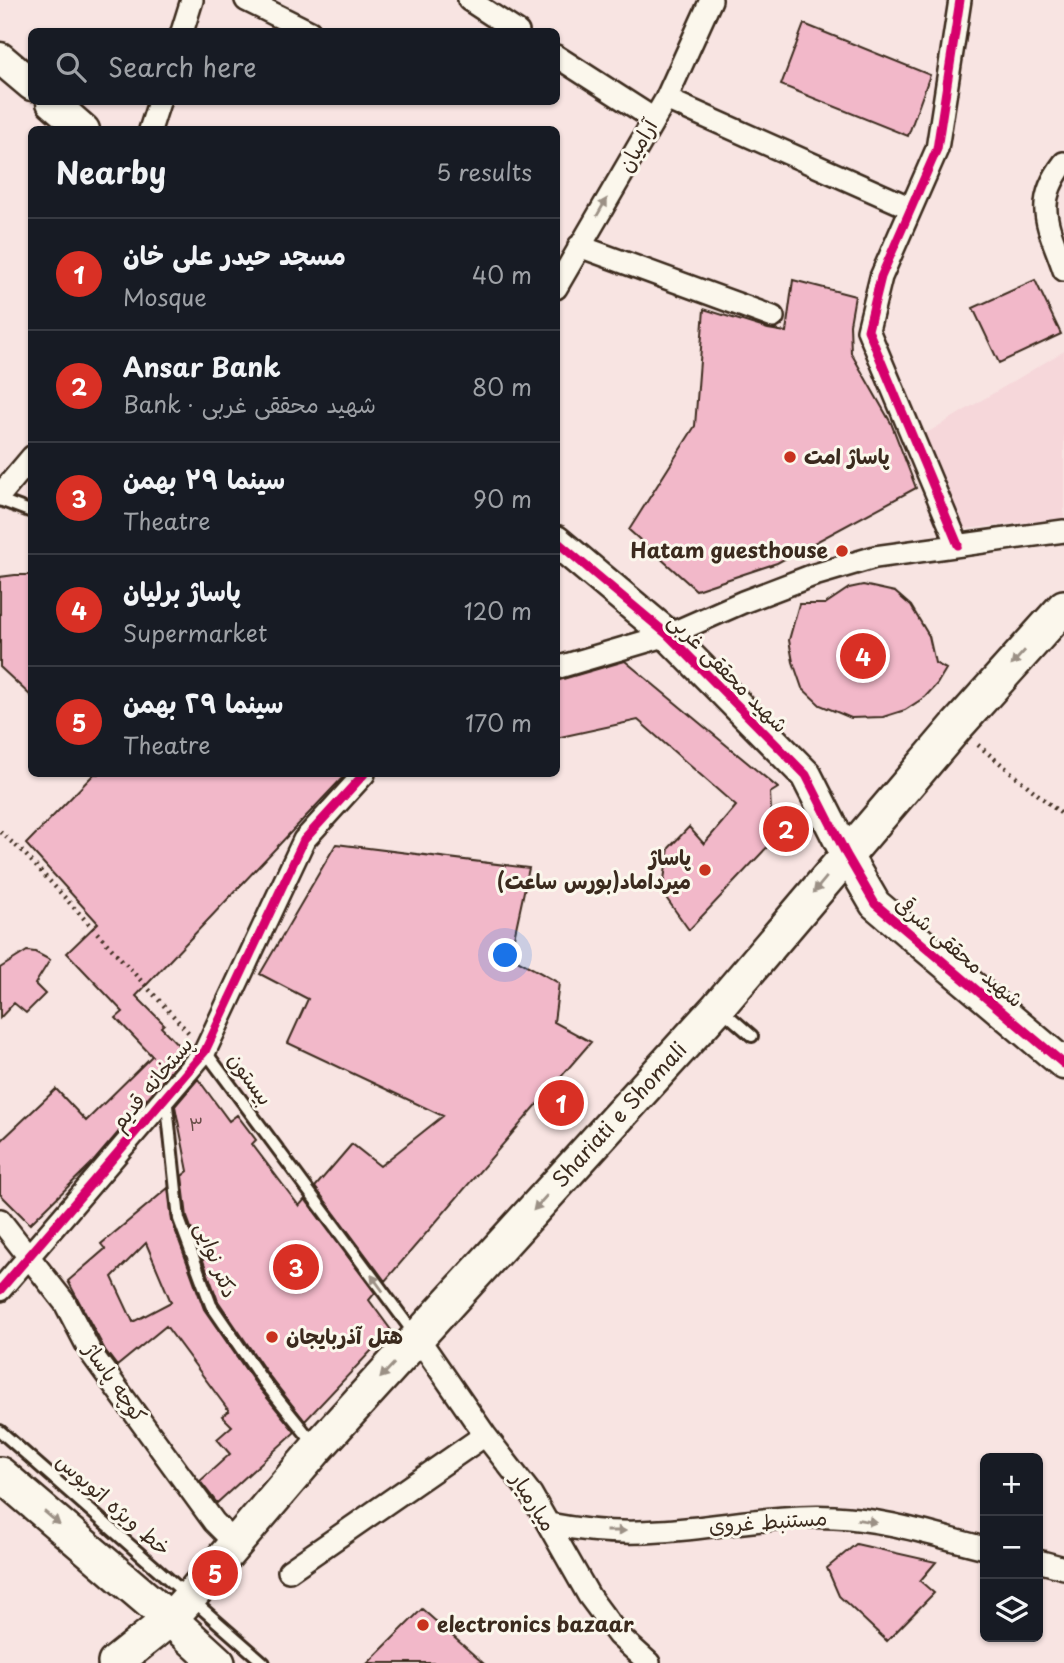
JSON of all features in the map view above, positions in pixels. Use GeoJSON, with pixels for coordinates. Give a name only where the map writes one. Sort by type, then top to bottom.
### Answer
{"type":"FeatureCollection","features":[{"type":"Feature","properties":{"kind":"main road","name":"Shariati e Shomali"},"geometry":{"type":"LineString","coordinates":[[115,1663],[180,1608],[317,1448],[718,1007],[846,854],[1064,607]]}},
{"type":"Feature","properties":{"kind":"main road"},"geometry":{"type":"LineString","coordinates":[[0,1474],[180,1608],[218,1663]]}},
{"type":"Feature","properties":{"kind":"street"},"geometry":{"type":"LineString","coordinates":[[183,28],[192,0]]}},
{"type":"Feature","properties":{"kind":"street"},"geometry":{"type":"LineString","coordinates":[[246,0],[302,28]]}},
{"type":"Feature","properties":{"kind":"street"},"geometry":{"type":"LineString","coordinates":[[469,0],[512,28]]}},
{"type":"Feature","properties":{"kind":"street","name":"آرامیان"},"geometry":{"type":"LineString","coordinates":[[560,281],[666,99],[711,0]]}},
{"type":"Feature","properties":{"kind":"street"},"geometry":{"type":"LineString","coordinates":[[958,545],[869,330],[881,277],[937,149],[960,0]]}},
{"type":"Feature","properties":{"kind":"street"},"geometry":{"type":"LineString","coordinates":[[0,58],[28,82]]}},
{"type":"Feature","properties":{"kind":"street"},"geometry":{"type":"LineString","coordinates":[[560,59],[654,119]]}},
{"type":"Feature","properties":{"kind":"street"},"geometry":{"type":"LineString","coordinates":[[666,99],[911,208]]}},
{"type":"Feature","properties":{"kind":"street"},"geometry":{"type":"LineString","coordinates":[[55,105],[80,126]]}},
{"type":"Feature","properties":{"kind":"street"},"geometry":{"type":"LineString","coordinates":[[151,126],[158,105]]}},
{"type":"Feature","properties":{"kind":"street"},"geometry":{"type":"LineString","coordinates":[[1064,163],[1050,186],[1044,211],[1064,270]]}},
{"type":"Feature","properties":{"kind":"street"},"geometry":{"type":"LineString","coordinates":[[579,246],[773,317]]}},
{"type":"Feature","properties":{"kind":"street"},"geometry":{"type":"LineString","coordinates":[[0,495],[28,462]]}},
{"type":"Feature","properties":{"kind":"street"},"geometry":{"type":"LineString","coordinates":[[560,667],[667,635],[811,576],[875,558],[1064,531]]}},
{"type":"Feature","properties":{"kind":"street","name":"شهید محققی غربی"},"geometry":{"type":"LineString","coordinates":[[560,544],[667,635],[806,775],[846,854]]}},
{"type":"Feature","properties":{"kind":"street","name":"پستخانه قدیم"},"geometry":{"type":"LineString","coordinates":[[0,1290],[205,1051],[304,840],[361,777]]}},
{"type":"Feature","properties":{"kind":"street","name":"شهید محققی شرقی"},"geometry":{"type":"LineString","coordinates":[[846,854],[875,904],[1064,1064]]}},
{"type":"Feature","properties":{"kind":"street","name":"کوچه پاساژ"},"geometry":{"type":"LineString","coordinates":[[0,1220],[65,1303],[91,1353],[214,1522],[235,1543]]}},
{"type":"Feature","properties":{"kind":"street","name":"میارمیار"},"geometry":{"type":"LineString","coordinates":[[418,1338],[485,1435],[530,1494],[589,1596],[618,1635],[649,1663]]}},
{"type":"Feature","properties":{"kind":"street"},"geometry":{"type":"LineString","coordinates":[[289,1571],[485,1435]]}},
{"type":"Feature","properties":{"kind":"street","name":"مستنبط غروی"},"geometry":{"type":"LineString","coordinates":[[549,1524],[602,1531],[659,1531],[764,1520],[834,1517],[867,1520],[980,1547]]}},
{"type":"Feature","properties":{"kind":"street"},"geometry":{"type":"LineString","coordinates":[[1043,1562],[1064,1568]]}},
{"type":"Feature","properties":{"kind":"lane"},"geometry":{"type":"LineString","coordinates":[[0,500],[28,510]]}},
{"type":"Feature","properties":{"kind":"lane"},"geometry":{"type":"LineString","coordinates":[[718,1007],[752,1036]]}},
{"type":"Feature","properties":{"kind":"lane","name":"بیستون"},"geometry":{"type":"LineString","coordinates":[[205,1051],[418,1338]]}},
{"type":"Feature","properties":{"kind":"lane","name":"دکتر نوایی"},"geometry":{"type":"LineString","coordinates":[[166,1096],[179,1219],[211,1305],[261,1378],[317,1448]]}},
{"type":"Feature","properties":{"kind":"lane","name":"خط ویژه اتوبوس"},"geometry":{"type":"LineString","coordinates":[[0,1432],[180,1608],[264,1663]]}},
{"type":"Feature","properties":{"kind":"path"},"geometry":{"type":"LineString","coordinates":[[956,727],[1064,816]]}},
{"type":"Feature","properties":{"kind":"shaded area"},"geometry":{"type":"Polygon","coordinates":[[[1064,351],[1064,518],[956,530],[915,440],[1064,351]]]}},
{"type":"Feature","properties":{"kind":"building"},"geometry":{"type":"Polygon","coordinates":[[[804,24],[930,75],[908,136],[781,85],[804,24]]]}},
{"type":"Feature","properties":{"kind":"building","name":"پاساژ امت"},"geometry":{"type":"Polygon","coordinates":[[[793,280],[855,296],[850,324],[851,353],[891,423],[916,488],[777,563],[696,590],[629,530],[695,426],[704,309],[786,332],[793,280]]]}},
{"type":"Feature","properties":{"kind":"building"},"geometry":{"type":"Polygon","coordinates":[[[1035,280],[1061,334],[999,363],[973,308],[1035,280]]]}},
{"type":"Feature","properties":{"kind":"building"},"geometry":{"type":"Polygon","coordinates":[[[28,575],[28,693],[0,667],[0,577],[28,575]]]}},
{"type":"Feature","properties":{"kind":"building"},"geometry":{"type":"Polygon","coordinates":[[[863,585],[895,592],[911,606],[929,636],[935,663],[946,669],[925,697],[905,710],[883,717],[851,718],[820,705],[802,688],[789,640],[799,604],[825,604],[849,588],[863,585]]]}},
{"type":"Feature","properties":{"kind":"building"},"geometry":{"type":"Polygon","coordinates":[[[625,661],[778,788],[770,793],[773,841],[689,930],[662,892],[669,848],[689,827],[704,844],[736,806],[638,720],[560,737],[560,680],[625,661]]]}},
{"type":"Feature","properties":{"kind":"building"},"geometry":{"type":"Polygon","coordinates":[[[91,777],[343,777],[136,996],[164,1024],[161,1027],[186,1053],[93,1162],[30,1224],[0,1194],[0,1142],[56,1089],[86,1121],[152,1056],[116,1018],[123,1012],[67,953],[98,923],[26,844],[91,777]]]}},
{"type":"Feature","properties":{"kind":"building"},"geometry":{"type":"Polygon","coordinates":[[[336,844],[529,868],[510,956],[559,983],[554,1022],[591,1042],[385,1281],[315,1187],[352,1144],[380,1166],[443,1116],[288,1043],[308,999],[260,974],[336,844]]]}},
{"type":"Feature","properties":{"kind":"building"},"geometry":{"type":"Polygon","coordinates":[[[27,951],[50,960],[35,984],[45,994],[26,1013],[14,1003],[0,1018],[0,968],[27,951]]]}},
{"type":"Feature","properties":{"kind":"building"},"geometry":{"type":"Polygon","coordinates":[[[198,1079],[229,1121],[237,1115],[256,1140],[252,1144],[299,1206],[305,1199],[375,1293],[369,1300],[391,1330],[305,1421],[267,1373],[218,1301],[187,1217],[182,1176],[188,1171],[175,1106],[198,1079]]]}},
{"type":"Feature","properties":{"kind":"building"},"geometry":{"type":"Polygon","coordinates":[[[168,1188],[172,1221],[204,1309],[255,1383],[295,1432],[217,1503],[200,1481],[230,1454],[217,1439],[232,1426],[222,1416],[229,1411],[166,1326],[117,1366],[105,1350],[68,1281],[105,1249],[101,1244],[168,1188]],[[146,1243],[112,1277],[133,1322],[171,1302],[146,1243]]]}},
{"type":"Feature","properties":{"kind":"building"},"geometry":{"type":"Polygon","coordinates":[[[856,1544],[936,1562],[920,1581],[934,1593],[887,1641],[839,1596],[827,1568],[856,1544]]]}},
{"type":"Feature","properties":{"kind":"building","name":"electronics bazaar"},"geometry":{"type":"Polygon","coordinates":[[[422,1609],[483,1663],[368,1663],[422,1609]]]}},
{"type":"Feature","properties":{"kind":"cycle path"},"geometry":{"type":"LineString","coordinates":[[958,545],[868,330],[881,277],[937,149],[960,0]]}},
{"type":"Feature","properties":{"kind":"cycle path"},"geometry":{"type":"LineString","coordinates":[[560,544],[668,635],[806,775],[875,904],[1064,1064]]}},
{"type":"Feature","properties":{"kind":"cycle path"},"geometry":{"type":"LineString","coordinates":[[0,1290],[205,1051],[304,840],[361,777]]}},
{"type":"Feature","properties":{"kind":"place","name":"پاساژ امت"},"geometry":{"type":"Point","coordinates":[790,457]}},
{"type":"Feature","properties":{"kind":"place","name":"Hatam guesthouse"},"geometry":{"type":"Point","coordinates":[842,551]}},
{"type":"Feature","properties":{"kind":"place","name":"پاساژ برلیان"},"geometry":{"type":"Point","coordinates":[863,656]}},
{"type":"Feature","properties":{"kind":"place","name":"Ansar Bank"},"geometry":{"type":"Point","coordinates":[786,829]}},
{"type":"Feature","properties":{"kind":"place","name":"پاساژ میرداماد(بورس ساعت)"},"geometry":{"type":"Point","coordinates":[705,870]}},
{"type":"Feature","properties":{"kind":"place","name":"مسجد حیدر علی خان"},"geometry":{"type":"Point","coordinates":[561,1103]}},
{"type":"Feature","properties":{"kind":"place","name":"سینما ۲۹ بهمن"},"geometry":{"type":"Point","coordinates":[296,1267]}},
{"type":"Feature","properties":{"kind":"place","name":"هتل آذربایجان"},"geometry":{"type":"Point","coordinates":[272,1337]}},
{"type":"Feature","properties":{"kind":"place","name":"سینما ٢٩ بهمن"},"geometry":{"type":"Point","coordinates":[215,1573]}},
{"type":"Feature","properties":{"kind":"place","name":"electronics bazaar"},"geometry":{"type":"Point","coordinates":[423,1625]}}]}
